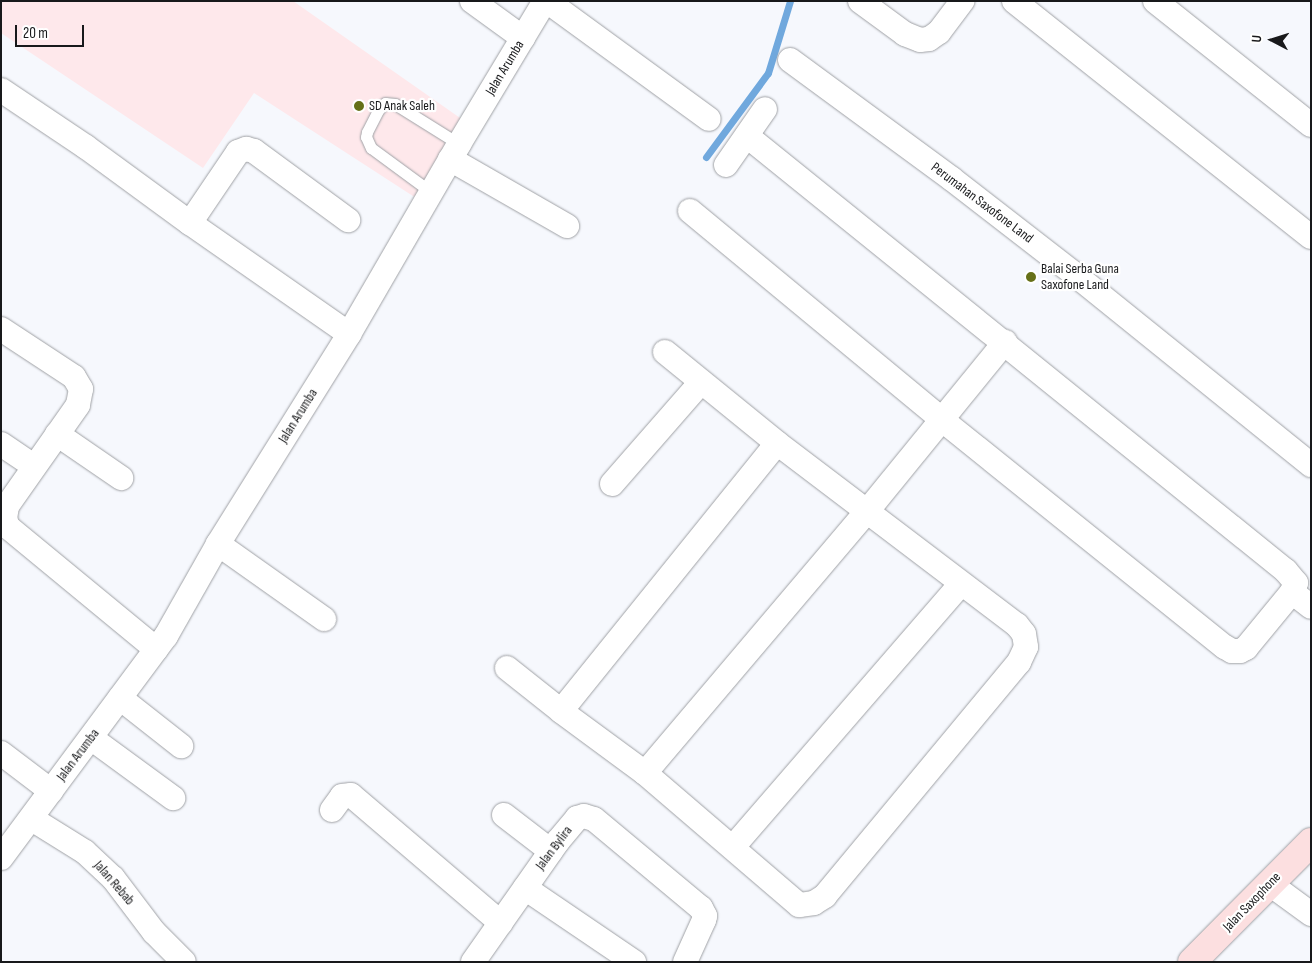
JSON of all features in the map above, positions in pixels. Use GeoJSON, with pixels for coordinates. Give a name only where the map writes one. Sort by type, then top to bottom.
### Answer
{"type":"FeatureCollection","features":[{"type":"Feature","properties":{"kind":"main road","name":"Jalan Saxophone"},"geometry":{"type":"LineString","coordinates":[[1192,962],[1311,842]]}},
{"type":"Feature","properties":{"kind":"street"},"geometry":{"type":"LineString","coordinates":[[472,1],[523,38]]}},
{"type":"Feature","properties":{"kind":"street"},"geometry":{"type":"LineString","coordinates":[[546,1],[708,119]]}},
{"type":"Feature","properties":{"kind":"street","name":"Jalan Arumba"},"geometry":{"type":"LineString","coordinates":[[4,850],[32,818],[166,636],[218,544],[349,334],[431,192],[546,1]]}},
{"type":"Feature","properties":{"kind":"street"},"geometry":{"type":"LineString","coordinates":[[860,1],[905,34],[920,40],[929,38],[939,32],[962,1]]}},
{"type":"Feature","properties":{"kind":"street"},"geometry":{"type":"LineString","coordinates":[[1014,1],[1311,237]]}},
{"type":"Feature","properties":{"kind":"street"},"geometry":{"type":"LineString","coordinates":[[1155,1],[1311,125]]}},
{"type":"Feature","properties":{"kind":"street","name":"Perumahan Saxofone Land"},"geometry":{"type":"LineString","coordinates":[[790,60],[952,179],[1073,273],[1311,465]]}},
{"type":"Feature","properties":{"kind":"street"},"geometry":{"type":"LineString","coordinates":[[1,90],[86,147],[190,223],[349,334]]}},
{"type":"Feature","properties":{"kind":"street"},"geometry":{"type":"LineString","coordinates":[[726,164],[765,109]]}},
{"type":"Feature","properties":{"kind":"street"},"geometry":{"type":"LineString","coordinates":[[690,212],[941,419],[1232,651],[1240,652],[1246,648],[1292,592],[1296,583],[1286,571],[1005,342],[747,136]]}},
{"type":"Feature","properties":{"kind":"street"},"geometry":{"type":"LineString","coordinates":[[190,223],[238,152],[246,148],[254,151],[348,220]]}},
{"type":"Feature","properties":{"kind":"street"},"geometry":{"type":"LineString","coordinates":[[455,152],[567,226]]}},
{"type":"Feature","properties":{"kind":"street"},"geometry":{"type":"LineString","coordinates":[[1,329],[74,377],[79,383],[81,390],[78,405],[7,506],[5,519],[8,527],[156,650]]}},
{"type":"Feature","properties":{"kind":"street"},"geometry":{"type":"LineString","coordinates":[[645,773],[868,510],[1005,342]]}},
{"type":"Feature","properties":{"kind":"street"},"geometry":{"type":"LineString","coordinates":[[506,668],[645,773],[799,904],[814,904],[825,896],[1019,662],[1026,647],[1024,634],[1017,625],[961,584],[868,510],[777,443],[700,383],[665,352]]}},
{"type":"Feature","properties":{"kind":"street"},"geometry":{"type":"LineString","coordinates":[[612,484],[700,383]]}},
{"type":"Feature","properties":{"kind":"street"},"geometry":{"type":"LineString","coordinates":[[57,434],[121,478]]}},
{"type":"Feature","properties":{"kind":"street"},"geometry":{"type":"LineString","coordinates":[[561,711],[777,443]]}},
{"type":"Feature","properties":{"kind":"street"},"geometry":{"type":"LineString","coordinates":[[1,444],[34,466]]}},
{"type":"Feature","properties":{"kind":"street"},"geometry":{"type":"LineString","coordinates":[[218,544],[324,619]]}},
{"type":"Feature","properties":{"kind":"street"},"geometry":{"type":"LineString","coordinates":[[733,847],[961,584]]}},
{"type":"Feature","properties":{"kind":"street"},"geometry":{"type":"LineString","coordinates":[[1292,592],[1311,607]]}},
{"type":"Feature","properties":{"kind":"street"},"geometry":{"type":"LineString","coordinates":[[120,698],[181,746]]}},
{"type":"Feature","properties":{"kind":"street"},"geometry":{"type":"LineString","coordinates":[[91,738],[173,798]]}},
{"type":"Feature","properties":{"kind":"street"},"geometry":{"type":"LineString","coordinates":[[1,753],[51,791]]}},
{"type":"Feature","properties":{"kind":"street"},"geometry":{"type":"LineString","coordinates":[[332,810],[342,796],[351,795],[501,923]]}},
{"type":"Feature","properties":{"kind":"street"},"geometry":{"type":"LineString","coordinates":[[504,815],[551,851]]}},
{"type":"Feature","properties":{"kind":"street","name":"Jalan Bylira"},"geometry":{"type":"LineString","coordinates":[[473,962],[551,851],[577,818],[590,816],[703,912],[704,920],[685,962]]}},
{"type":"Feature","properties":{"kind":"street","name":"Jalan Rebab"},"geometry":{"type":"LineString","coordinates":[[32,818],[85,852],[113,878],[174,958]]}},
{"type":"Feature","properties":{"kind":"street"},"geometry":{"type":"LineString","coordinates":[[1270,884],[1311,914]]}},
{"type":"Feature","properties":{"kind":"street"},"geometry":{"type":"LineString","coordinates":[[525,888],[634,962]]}},
{"type":"Feature","properties":{"kind":"lane"},"geometry":{"type":"LineString","coordinates":[[431,192],[410,179],[371,148],[366,137],[378,110],[384,103],[395,104],[455,152]]}},
{"type":"Feature","properties":{"kind":"shaded area","name":"SD Anak Saleh"},"geometry":{"type":"Polygon","coordinates":[[[1,1],[293,1],[463,120],[416,198],[254,93],[203,168],[1,33],[1,1]]]}},
{"type":"Feature","properties":{"kind":"waterway"},"geometry":{"type":"LineString","coordinates":[[706,157],[768,73],[790,1]]}},
{"type":"Feature","properties":{"kind":"place","name":"SD Anak Saleh"},"geometry":{"type":"Point","coordinates":[359,106]}},
{"type":"Feature","properties":{"kind":"place","name":"Balai Serba Guna Saxofone Land"},"geometry":{"type":"Point","coordinates":[1031,277]}}]}
